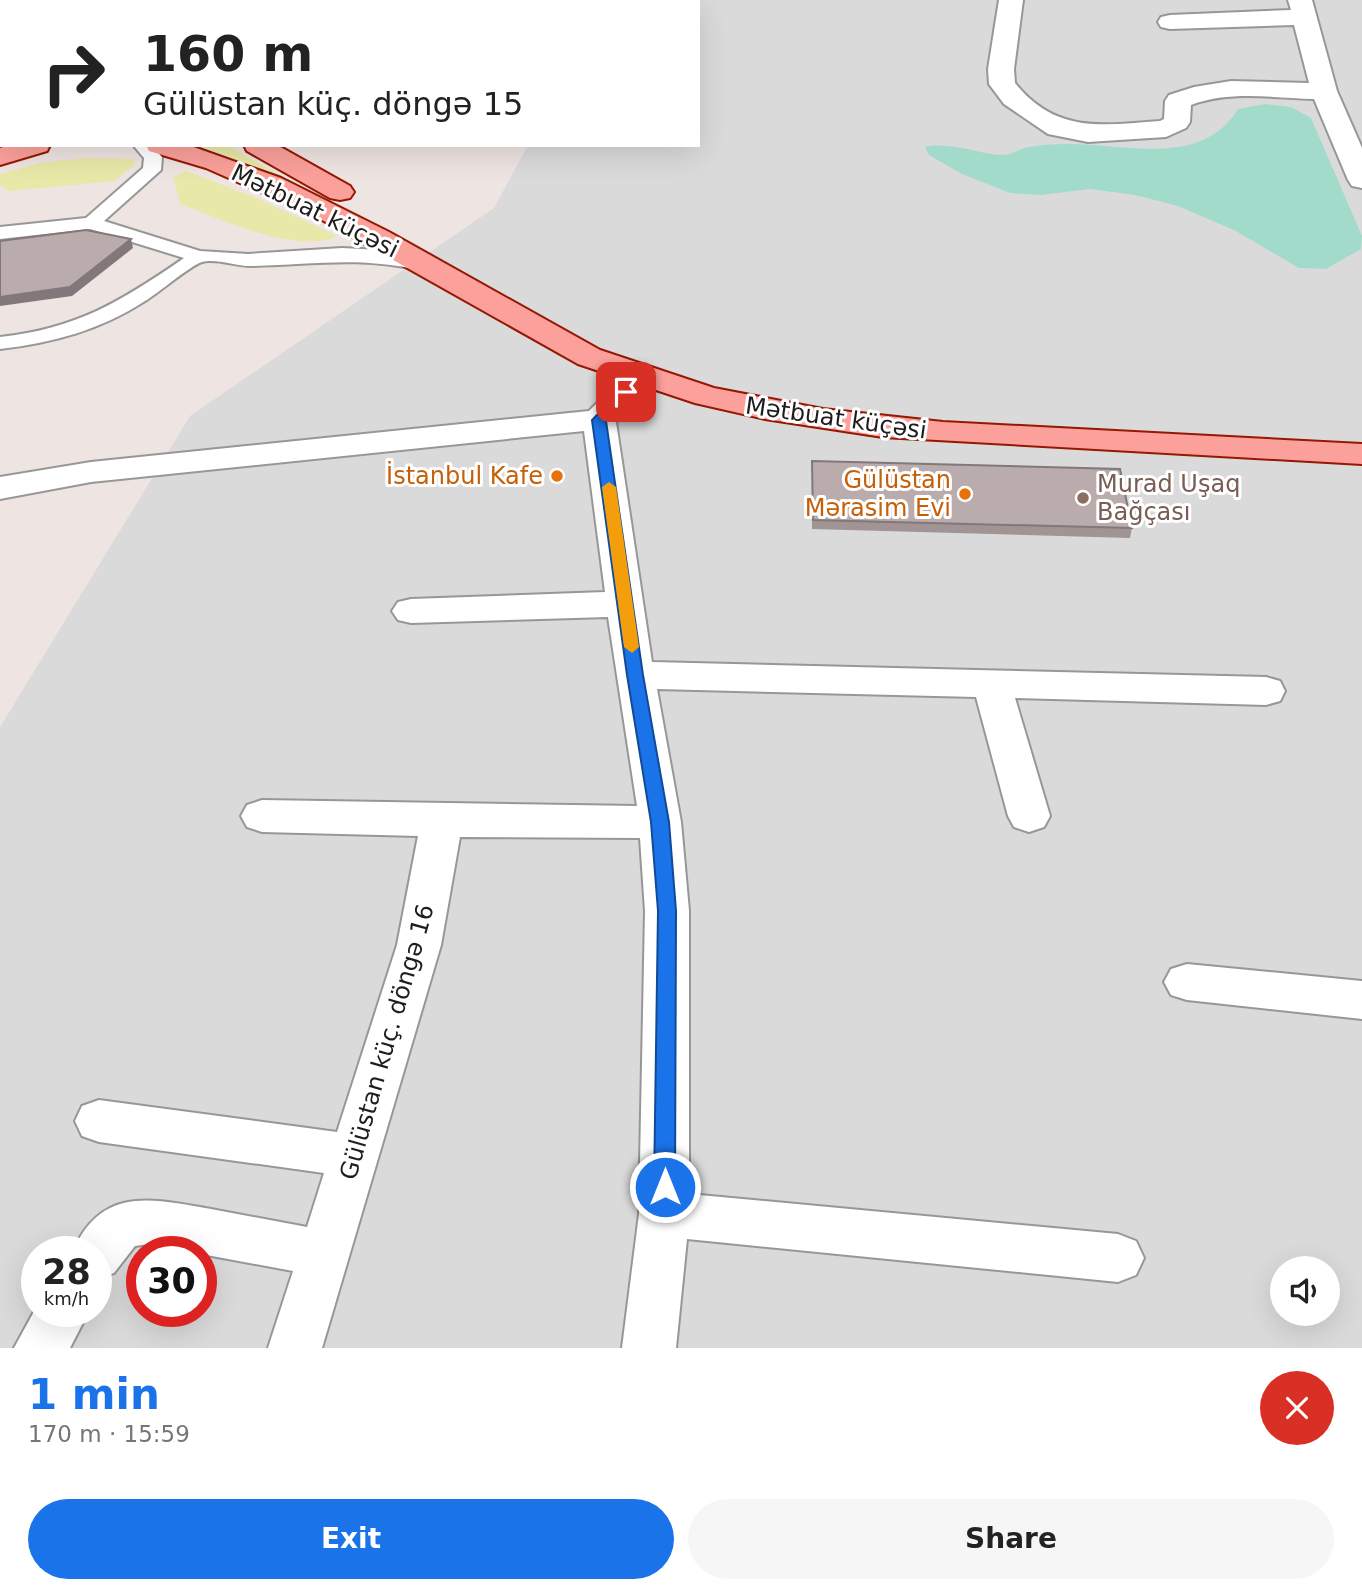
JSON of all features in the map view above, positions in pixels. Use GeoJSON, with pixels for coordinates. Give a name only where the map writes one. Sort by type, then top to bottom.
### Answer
{"type":"FeatureCollection","features":[{"type":"Feature","properties":{"kind":"main road"},"geometry":{"type":"LineString","coordinates":[[0,157],[31,147]]}},
{"type":"Feature","properties":{"kind":"main road","name":"Mətbuat küçəsi"},"geometry":{"type":"LineString","coordinates":[[166,147],[215,162],[275,187],[422,264],[544,334],[640,378],[755,409],[822,421],[986,435],[1362,453]]}},
{"type":"Feature","properties":{"kind":"main road","name":"Mətbuat küçəsi"},"geometry":{"type":"LineString","coordinates":[[261,147],[571,319],[652,356],[710,374],[777,390],[893,406],[1362,432]]}},
{"type":"Feature","properties":{"kind":"street"},"geometry":{"type":"LineString","coordinates":[[1011,0],[1001,69],[1002,84],[1013,98],[1057,128],[1088,134],[1166,129],[1177,122],[1178,101],[1193,94],[1220,90],[1324,91]]}},
{"type":"Feature","properties":{"kind":"street"},"geometry":{"type":"LineString","coordinates":[[1170,22],[1302,8],[1324,91],[1362,180]]}},
{"type":"Feature","properties":{"kind":"street"},"geometry":{"type":"LineString","coordinates":[[0,488],[91,472],[599,420],[640,378]]}},
{"type":"Feature","properties":{"kind":"street"},"geometry":{"type":"LineString","coordinates":[[599,420],[635,675],[660,822],[667,911],[664,1214],[649,1348]]}},
{"type":"Feature","properties":{"kind":"street"},"geometry":{"type":"LineString","coordinates":[[411,611],[626,604]]}},
{"type":"Feature","properties":{"kind":"street"},"geometry":{"type":"LineString","coordinates":[[635,675],[1266,691]]}},
{"type":"Feature","properties":{"kind":"street"},"geometry":{"type":"LineString","coordinates":[[992,684],[1029,816]]}},
{"type":"Feature","properties":{"kind":"street"},"geometry":{"type":"LineString","coordinates":[[262,816],[442,821],[660,822]]}},
{"type":"Feature","properties":{"kind":"street","name":"Gülüstan küç. döngə 16"},"geometry":{"type":"LineString","coordinates":[[295,1348],[419,945],[442,821]]}},
{"type":"Feature","properties":{"kind":"street"},"geometry":{"type":"LineString","coordinates":[[1187,982],[1362,1000]]}},
{"type":"Feature","properties":{"kind":"street"},"geometry":{"type":"LineString","coordinates":[[99,1121],[355,1156]]}},
{"type":"Feature","properties":{"kind":"street"},"geometry":{"type":"LineString","coordinates":[[664,1214],[1118,1258]]}},
{"type":"Feature","properties":{"kind":"street"},"geometry":{"type":"LineString","coordinates":[[109,1236],[126,1223],[150,1222],[325,1254]]}},
{"type":"Feature","properties":{"kind":"street"},"geometry":{"type":"LineString","coordinates":[[41,1348],[53,1327]]}},
{"type":"Feature","properties":{"kind":"lane"},"geometry":{"type":"LineString","coordinates":[[91,223],[152,170],[153,157],[143,147]]}},
{"type":"Feature","properties":{"kind":"lane"},"geometry":{"type":"LineString","coordinates":[[0,233],[91,223],[198,256],[248,260],[342,254],[382,256],[422,264]]}},
{"type":"Feature","properties":{"kind":"lane"},"geometry":{"type":"LineString","coordinates":[[0,343],[25,341],[81,328],[111,316],[198,256]]}},
{"type":"Feature","properties":{"kind":"shaded area"},"geometry":{"type":"Polygon","coordinates":[[[700,0],[1362,0],[1362,1348],[0,1348],[0,727],[190,416],[494,208],[527,147],[700,147],[700,0]]]}},
{"type":"Feature","properties":{"kind":"shaded area"},"geometry":{"type":"Polygon","coordinates":[[[1265,104],[1291,107],[1311,118],[1362,236],[1361,249],[1326,269],[1299,268],[1236,231],[1178,206],[1135,195],[1090,189],[1041,195],[1010,193],[962,174],[929,155],[925,147],[955,147],[1004,155],[1026,148],[1057,144],[1160,149],[1204,140],[1222,128],[1238,109],[1265,104]]]}},
{"type":"Feature","properties":{"kind":"shaded area"},"geometry":{"type":"Polygon","coordinates":[[[202,147],[230,147],[283,177],[202,147]]]}},
{"type":"Feature","properties":{"kind":"shaded area"},"geometry":{"type":"Polygon","coordinates":[[[85,158],[134,159],[135,164],[114,181],[9,191],[0,184],[0,174],[39,163],[85,158]]]}},
{"type":"Feature","properties":{"kind":"shaded area"},"geometry":{"type":"Polygon","coordinates":[[[186,171],[254,197],[337,236],[320,241],[280,238],[237,226],[180,204],[173,177],[186,171]]]}},
{"type":"Feature","properties":{"kind":"building"},"geometry":{"type":"Polygon","coordinates":[[[86,230],[131,239],[70,287],[0,297],[0,241],[86,230]]]}},
{"type":"Feature","properties":{"kind":"building"},"geometry":{"type":"Polygon","coordinates":[[[812,461],[1120,469],[1132,528],[813,520],[812,461]]]}},
{"type":"Feature","properties":{"kind":"slow traffic"},"geometry":{"type":"LineString","coordinates":[[609,487],[632,647]]}},
{"type":"Feature","properties":{"kind":"place","name":"İstanbul Kafe"},"geometry":{"type":"Point","coordinates":[557,476]}},
{"type":"Feature","properties":{"kind":"place","name":"Gülüstan Mərasim Evi"},"geometry":{"type":"Point","coordinates":[965,494]}},
{"type":"Feature","properties":{"kind":"place","name":"Murad Uşaq Bağçası"},"geometry":{"type":"Point","coordinates":[1083,498]}},
{"type":"Feature","properties":{"kind":"route"},"geometry":{"type":"LineString","coordinates":[[626,392],[599,420],[635,675],[660,822],[667,911],[665,1187]]}}]}
